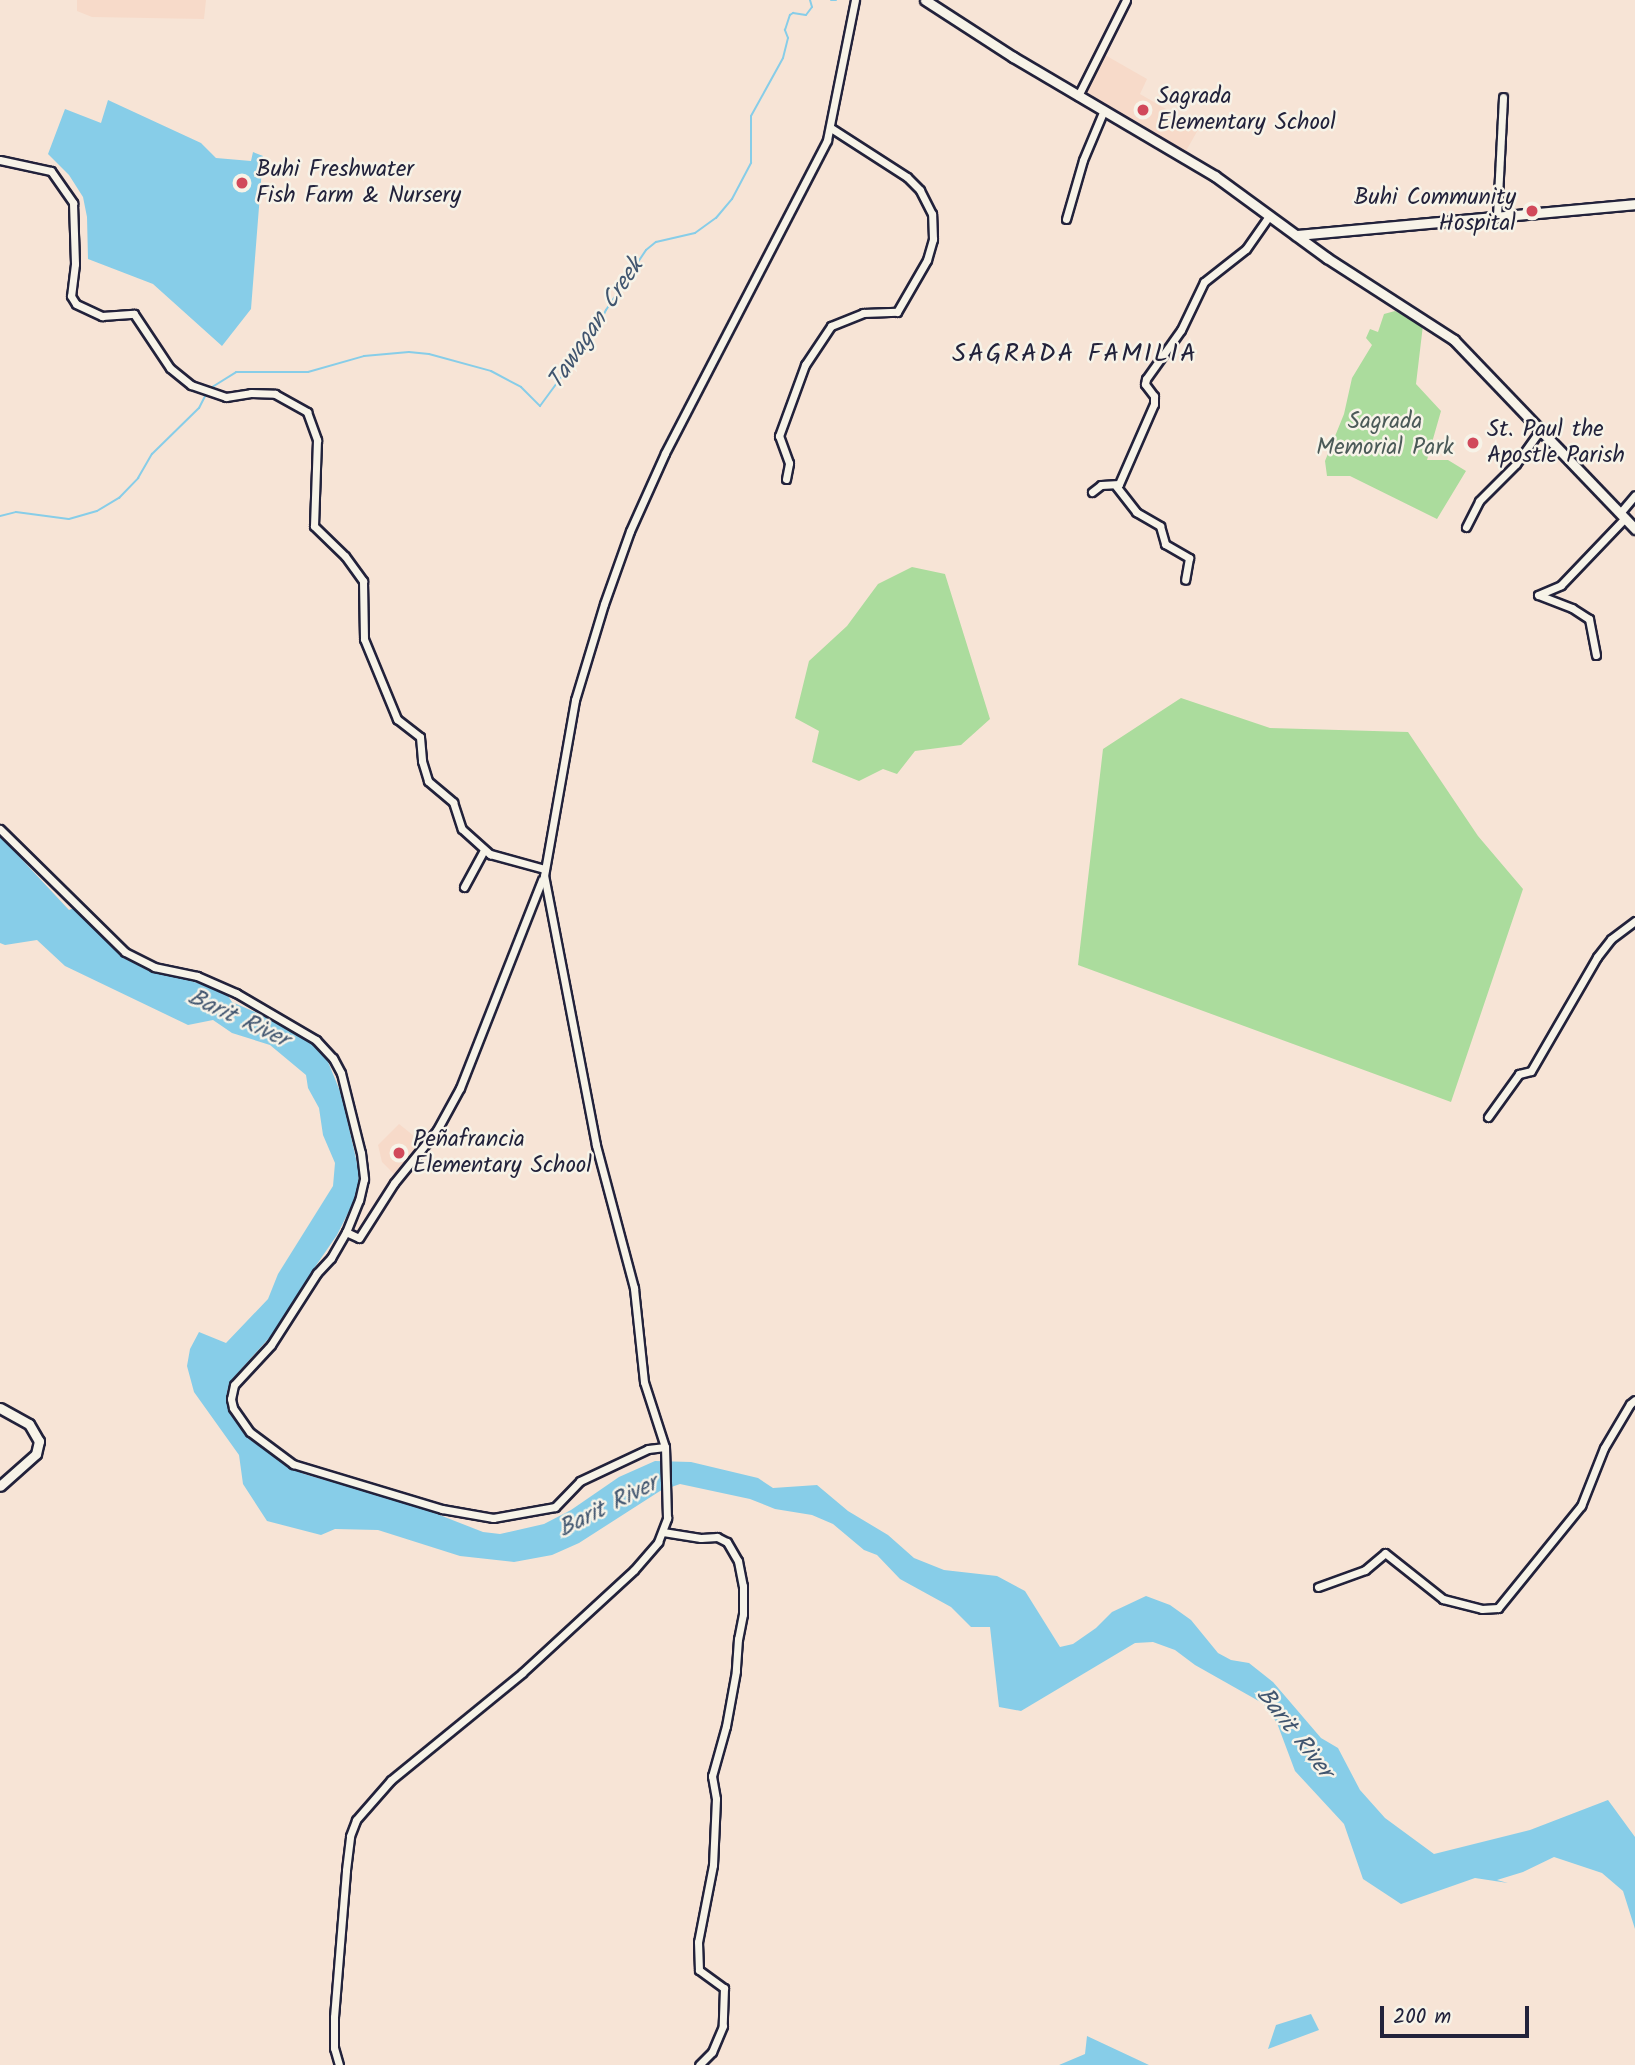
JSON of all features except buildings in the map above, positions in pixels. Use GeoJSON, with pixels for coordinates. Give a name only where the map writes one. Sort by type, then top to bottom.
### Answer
{"type":"FeatureCollection","features":[{"type":"Feature","properties":{"kind":"main road"},"geometry":{"type":"LineString","coordinates":[[925,0],[1077,96],[1215,176],[1296,235],[1454,340],[1635,529]]}},
{"type":"Feature","properties":{"kind":"main road"},"geometry":{"type":"LineString","coordinates":[[1296,235],[1635,204]]}},
{"type":"Feature","properties":{"kind":"main road"},"geometry":{"type":"LineString","coordinates":[[0,1408],[29,1424],[39,1441],[32,1459],[0,1486]]}},
{"type":"Feature","properties":{"kind":"street"},"geometry":{"type":"LineString","coordinates":[[346,1232],[359,1238],[394,1183],[415,1161],[437,1130],[460,1088],[544,872],[575,700],[588,652],[630,531],[666,453],[818,160],[831,128],[855,0]]}},
{"type":"Feature","properties":{"kind":"street"},"geometry":{"type":"LineString","coordinates":[[1077,96],[1126,0]]}},
{"type":"Feature","properties":{"kind":"street"},"geometry":{"type":"LineString","coordinates":[[1497,216],[1503,97]]}},
{"type":"Feature","properties":{"kind":"street"},"geometry":{"type":"LineString","coordinates":[[1066,219],[1083,160],[1104,110]]}},
{"type":"Feature","properties":{"kind":"street"},"geometry":{"type":"LineString","coordinates":[[786,479],[789,463],[779,436],[805,365],[831,326],[863,313],[897,312],[927,260],[933,239],[932,214],[920,190],[907,177],[831,128]]}},
{"type":"Feature","properties":{"kind":"street"},"geometry":{"type":"LineString","coordinates":[[0,160],[51,171],[73,203],[72,300],[102,316],[134,313],[172,370],[204,391],[226,397],[251,393],[275,394],[309,414],[317,440],[315,528],[345,556],[363,581],[364,636],[398,721],[418,733],[428,781],[453,802],[461,830],[484,850],[544,872]]}},
{"type":"Feature","properties":{"kind":"street"},"geometry":{"type":"LineString","coordinates":[[1116,486],[1137,448],[1154,404],[1153,396],[1145,384],[1156,360],[1181,330],[1204,282],[1246,249],[1269,216]]}},
{"type":"Feature","properties":{"kind":"street"},"geometry":{"type":"LineString","coordinates":[[1466,527],[1479,501],[1516,464],[1541,429]]}},
{"type":"Feature","properties":{"kind":"street"},"geometry":{"type":"LineString","coordinates":[[1092,492],[1101,485],[1116,486],[1136,512],[1160,526],[1161,539],[1165,544],[1189,558],[1185,580]]}},
{"type":"Feature","properties":{"kind":"street"},"geometry":{"type":"LineString","coordinates":[[1596,655],[1589,619],[1572,608],[1538,595],[1561,585],[1622,516],[1635,495]]}},
{"type":"Feature","properties":{"kind":"street"},"geometry":{"type":"LineString","coordinates":[[0,829],[125,952],[154,967],[197,976],[228,989],[316,1040],[333,1058],[348,1093],[364,1179],[346,1232],[271,1345],[239,1377],[231,1392],[237,1418],[272,1451],[293,1464],[442,1509],[493,1518],[555,1507],[580,1481],[648,1449],[665,1447]]}},
{"type":"Feature","properties":{"kind":"street"},"geometry":{"type":"LineString","coordinates":[[464,887],[484,850]]}},
{"type":"Feature","properties":{"kind":"street"},"geometry":{"type":"LineString","coordinates":[[339,2065],[334,2048],[334,2017],[347,1860],[356,1819],[391,1780],[522,1673],[634,1570],[663,1532],[667,1518],[665,1447],[644,1382],[634,1288],[596,1145],[544,872]]}},
{"type":"Feature","properties":{"kind":"street"},"geometry":{"type":"LineString","coordinates":[[1488,1117],[1518,1074],[1531,1071],[1597,957],[1611,939],[1635,921]]}},
{"type":"Feature","properties":{"kind":"street"},"geometry":{"type":"LineString","coordinates":[[1318,1587],[1364,1570],[1385,1553],[1443,1599],[1482,1609],[1498,1608],[1581,1506],[1604,1448],[1635,1400]]}},
{"type":"Feature","properties":{"kind":"street"},"geometry":{"type":"LineString","coordinates":[[663,1532],[701,1538],[717,1537],[727,1542],[738,1561],[743,1586],[743,1614],[736,1671],[726,1726],[712,1776],[716,1799],[713,1864],[698,1942],[699,1970],[724,1988],[723,2026],[712,2052],[699,2065]]}},
{"type":"Feature","properties":{"kind":"shaded area"},"geometry":{"type":"Polygon","coordinates":[[[77,0],[206,0],[204,19],[92,17],[77,11],[77,0]]]}},
{"type":"Feature","properties":{"kind":"shaded area","name":"Sagrada Elementary School"},"geometry":{"type":"Polygon","coordinates":[[[1105,55],[1147,79],[1140,94],[1199,128],[1186,151],[1084,92],[1105,55]]]}},
{"type":"Feature","properties":{"kind":"shaded area","name":"Peñafrancia Elementary School"},"geometry":{"type":"Polygon","coordinates":[[[399,1124],[424,1144],[397,1177],[382,1162],[378,1145],[399,1124]]]}},
{"type":"Feature","properties":{"kind":"green space","name":"Sagrada Memorial Park"},"geometry":{"type":"Polygon","coordinates":[[[1395,311],[1423,325],[1416,384],[1441,411],[1427,460],[1448,460],[1466,471],[1437,519],[1350,476],[1327,476],[1325,461],[1344,414],[1352,378],[1372,345],[1366,338],[1370,329],[1378,332],[1384,314],[1395,311]]]}},
{"type":"Feature","properties":{"kind":"green space"},"geometry":{"type":"Polygon","coordinates":[[[912,567],[945,574],[990,719],[961,745],[915,751],[897,774],[883,769],[859,781],[812,762],[819,731],[795,718],[809,661],[847,626],[878,584],[912,567]]]}},
{"type":"Feature","properties":{"kind":"green space"},"geometry":{"type":"Polygon","coordinates":[[[1181,698],[1270,728],[1408,732],[1478,836],[1523,889],[1451,1102],[1078,965],[1103,749],[1181,698]]]}},
{"type":"Feature","properties":{"kind":"water"},"geometry":{"type":"Polygon","coordinates":[[[108,100],[201,143],[216,158],[251,161],[253,152],[263,156],[251,309],[222,346],[153,284],[88,259],[87,217],[83,197],[69,175],[48,154],[65,109],[101,123],[108,100]]]}},
{"type":"Feature","properties":{"kind":"water","name":"Barit River"},"geometry":{"type":"Polygon","coordinates":[[[0,836],[69,910],[74,908],[113,946],[137,962],[226,993],[232,1002],[291,1028],[324,1052],[342,1096],[359,1172],[358,1193],[337,1235],[315,1267],[309,1284],[280,1326],[234,1377],[227,1391],[233,1415],[243,1429],[287,1466],[304,1474],[414,1505],[483,1532],[500,1534],[544,1524],[571,1510],[619,1477],[655,1461],[691,1462],[758,1478],[773,1488],[817,1485],[848,1511],[888,1535],[914,1558],[944,1570],[997,1576],[1025,1591],[1060,1647],[1073,1644],[1096,1628],[1112,1612],[1146,1596],[1170,1605],[1191,1620],[1218,1653],[1231,1660],[1249,1663],[1273,1682],[1321,1738],[1338,1748],[1360,1790],[1385,1818],[1434,1854],[1530,1830],[1608,1800],[1635,1837],[1635,1929],[1623,1891],[1602,1873],[1554,1857],[1523,1872],[1497,1880],[1508,1883],[1475,1878],[1401,1904],[1363,1879],[1344,1824],[1295,1771],[1277,1723],[1264,1704],[1195,1665],[1175,1650],[1153,1642],[1135,1643],[1021,1711],[999,1707],[990,1627],[971,1627],[951,1607],[900,1579],[877,1555],[864,1550],[833,1524],[812,1515],[775,1509],[750,1499],[680,1484],[660,1491],[579,1543],[552,1555],[514,1562],[460,1556],[378,1530],[335,1529],[321,1535],[267,1521],[243,1484],[239,1455],[194,1392],[187,1366],[190,1349],[199,1332],[226,1343],[268,1299],[278,1274],[333,1186],[335,1163],[323,1135],[319,1108],[308,1088],[306,1075],[270,1045],[232,1033],[213,1020],[188,1025],[65,966],[37,940],[5,945],[0,943],[0,836]]]}},
{"type":"Feature","properties":{"kind":"water"},"geometry":{"type":"Polygon","coordinates":[[[1311,2014],[1319,2030],[1268,2049],[1276,2025],[1311,2014]]]}},
{"type":"Feature","properties":{"kind":"water"},"geometry":{"type":"Polygon","coordinates":[[[1087,2036],[1149,2065],[1059,2065],[1085,2054],[1087,2036]]]}},
{"type":"Feature","properties":{"kind":"waterway","name":"Tawagan Creek"},"geometry":{"type":"LineString","coordinates":[[209,389],[236,372],[308,372],[364,356],[409,352],[429,354],[491,371],[521,387],[540,406],[598,327],[606,310],[646,250],[656,242],[695,233],[716,218],[732,199],[751,163],[751,116],[783,58],[788,38],[785,30],[790,15],[806,15],[812,7],[810,0]]}},
{"type":"Feature","properties":{"kind":"waterway","name":"Tawagan Creek"},"geometry":{"type":"LineString","coordinates":[[831,0],[836,0]]}},
{"type":"Feature","properties":{"kind":"waterway","name":"Tawagan Creek"},"geometry":{"type":"LineString","coordinates":[[0,516],[16,512],[69,519],[97,511],[119,498],[138,478],[152,454],[199,408],[206,394]]}},
{"type":"Feature","properties":{"kind":"place","name":"Sagrada Elementary School"},"geometry":{"type":"Point","coordinates":[1143,110]}},
{"type":"Feature","properties":{"kind":"place","name":"Buhi Freshwater Fish Farm & Nursery"},"geometry":{"type":"Point","coordinates":[242,183]}},
{"type":"Feature","properties":{"kind":"place","name":"Buhi Community Hospital"},"geometry":{"type":"Point","coordinates":[1532,211]}},
{"type":"Feature","properties":{"kind":"place","name":"St. Paul the Apostle Parish"},"geometry":{"type":"Point","coordinates":[1473,443]}},
{"type":"Feature","properties":{"kind":"place","name":"Peñafrancia Elementary School"},"geometry":{"type":"Point","coordinates":[399,1153]}},
{"type":"Feature","properties":{"kind":"district","name":"SAGRADA FAMILIA"},"geometry":{"type":"Point","coordinates":[1075,355]}}]}
